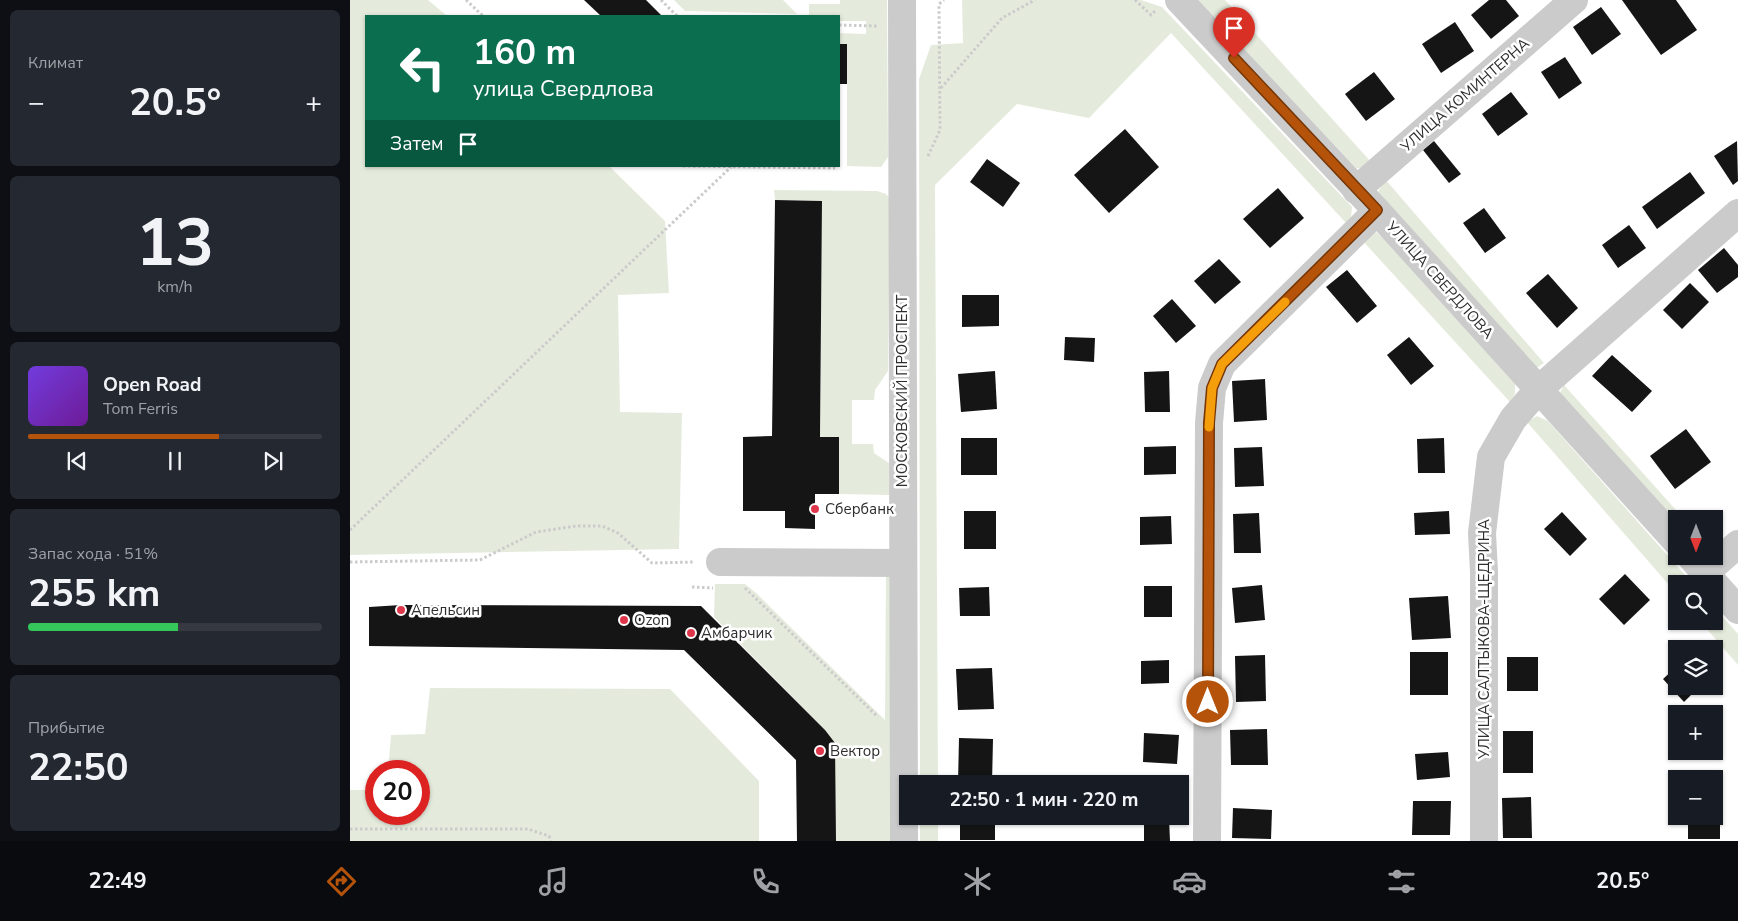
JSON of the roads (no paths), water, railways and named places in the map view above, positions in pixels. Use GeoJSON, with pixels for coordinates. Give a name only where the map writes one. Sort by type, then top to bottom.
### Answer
{"type":"FeatureCollection","features":[{"type":"Feature","properties":{"kind":"street","name":"МОСКОВСКИЙ ПРОСПЕКТ"},"geometry":{"type":"LineString","coordinates":[[902,0],[904,841]]}},
{"type":"Feature","properties":{"kind":"street","name":"УЛИЦА КОМИНТЕРНА"},"geometry":{"type":"LineString","coordinates":[[1356,190],[1574,0]]}},
{"type":"Feature","properties":{"kind":"street","name":"УЛИЦА СВЕРДЛОВА"},"geometry":{"type":"LineString","coordinates":[[1171,3],[1377,210],[1668,532]]}},
{"type":"Feature","properties":{"kind":"street"},"geometry":{"type":"LineString","coordinates":[[1207,841],[1209,423],[1212,388],[1222,364],[1377,210]]}},
{"type":"Feature","properties":{"kind":"street","name":"УЛИЦА САЛТЫКОВА-ЩЕДРИНА"},"geometry":{"type":"LineString","coordinates":[[1484,841],[1484,572],[1482,533],[1491,457],[1513,419],[1538,390],[1738,213]]}},
{"type":"Feature","properties":{"kind":"street"},"geometry":{"type":"LineString","coordinates":[[1723,552],[1738,544]]}},
{"type":"Feature","properties":{"kind":"street"},"geometry":{"type":"LineString","coordinates":[[720,575],[903,564]]}},
{"type":"Feature","properties":{"kind":"street"},"geometry":{"type":"LineString","coordinates":[[1698,565],[1738,610]]}},
{"type":"Feature","properties":{"kind":"place","name":"Сбербанк"},"geometry":{"type":"Point","coordinates":[815,509]}},
{"type":"Feature","properties":{"kind":"place","name":"Апельсин"},"geometry":{"type":"Point","coordinates":[401,610]}},
{"type":"Feature","properties":{"kind":"place","name":"Ozon"},"geometry":{"type":"Point","coordinates":[624,620]}},
{"type":"Feature","properties":{"kind":"place","name":"Амбарчик"},"geometry":{"type":"Point","coordinates":[691,633]}},
{"type":"Feature","properties":{"kind":"place","name":"Вектор"},"geometry":{"type":"Point","coordinates":[820,751]}}]}
